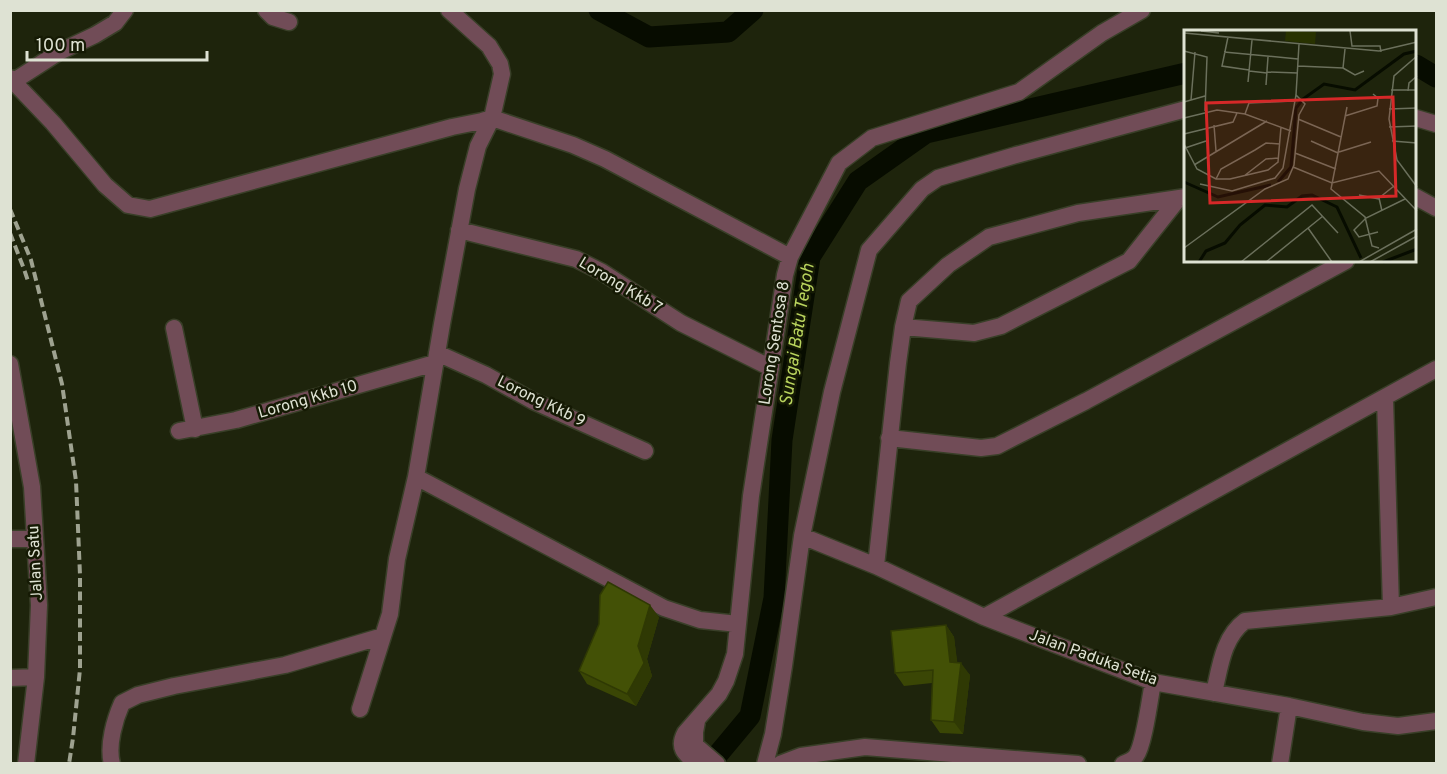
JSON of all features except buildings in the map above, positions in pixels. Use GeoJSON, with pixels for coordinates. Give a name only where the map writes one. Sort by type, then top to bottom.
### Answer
{"type":"FeatureCollection","features":[{"type":"Feature","properties":{"kind":"street"},"geometry":{"type":"LineString","coordinates":[[125,10],[115,23],[58,52],[12,80],[54,123],[105,185],[128,205],[150,209],[492,118],[573,145],[605,159],[790,257]]}},
{"type":"Feature","properties":{"kind":"street"},"geometry":{"type":"LineString","coordinates":[[266,10],[273,17],[289,22]]}},
{"type":"Feature","properties":{"kind":"street"},"geometry":{"type":"LineString","coordinates":[[360,709],[390,614],[396,559],[416,477],[467,189],[478,146],[492,118],[502,74],[500,64],[489,46],[449,10]]}},
{"type":"Feature","properties":{"kind":"street","name":"Lorong Sentosa 8"},"geometry":{"type":"LineString","coordinates":[[717,764],[692,754],[681,740],[719,694],[735,654],[751,496],[785,275],[790,257],[839,163],[872,138],[1019,92],[1102,33],[1142,10]]}},
{"type":"Feature","properties":{"kind":"street"},"geometry":{"type":"LineString","coordinates":[[765,764],[773,734],[802,536],[832,392],[869,250],[922,189],[938,178],[1184,110]]}},
{"type":"Feature","properties":{"kind":"street"},"geometry":{"type":"LineString","coordinates":[[1417,118],[1437,124]]}},
{"type":"Feature","properties":{"kind":"street"},"geometry":{"type":"LineString","coordinates":[[876,566],[889,438],[903,327],[909,301],[948,265],[989,237],[1078,213],[1183,197]]}},
{"type":"Feature","properties":{"kind":"street"},"geometry":{"type":"LineString","coordinates":[[903,327],[974,333],[1001,326],[1129,261],[1183,197]]}},
{"type":"Feature","properties":{"kind":"street"},"geometry":{"type":"LineString","coordinates":[[1417,198],[1437,208]]}},
{"type":"Feature","properties":{"kind":"street","name":"Lorong Kkb 7"},"geometry":{"type":"LineString","coordinates":[[459,230],[576,259],[602,272],[681,323],[771,368]]}},
{"type":"Feature","properties":{"kind":"street"},"geometry":{"type":"LineString","coordinates":[[889,438],[981,448],[997,446],[1097,396],[1344,262]]}},
{"type":"Feature","properties":{"kind":"street","name":"Lorong Kkb 10"},"geometry":{"type":"LineString","coordinates":[[174,328],[187,430],[236,420],[436,358]]}},
{"type":"Feature","properties":{"kind":"street","name":"Lorong Kkb 9"},"geometry":{"type":"LineString","coordinates":[[436,358],[486,375],[533,401],[645,451]]}},
{"type":"Feature","properties":{"kind":"street","name":"Jalan Satu"},"geometry":{"type":"LineString","coordinates":[[10,364],[16,427],[32,487],[39,605],[36,677],[26,764]]}},
{"type":"Feature","properties":{"kind":"street"},"geometry":{"type":"LineString","coordinates":[[984,617],[1437,369]]}},
{"type":"Feature","properties":{"kind":"street"},"geometry":{"type":"LineString","coordinates":[[1385,398],[1391,607]]}},
{"type":"Feature","properties":{"kind":"street"},"geometry":{"type":"LineString","coordinates":[[416,477],[664,608],[700,620],[738,624]]}},
{"type":"Feature","properties":{"kind":"street","name":"Jalan Paduka Setia"},"geometry":{"type":"LineString","coordinates":[[802,536],[876,566],[984,617],[1153,682],[1364,722],[1398,726],[1437,721]]}},
{"type":"Feature","properties":{"kind":"street"},"geometry":{"type":"LineString","coordinates":[[10,539],[35,539]]}},
{"type":"Feature","properties":{"kind":"street"},"geometry":{"type":"LineString","coordinates":[[1214,693],[1226,645],[1235,628],[1245,621],[1391,607],[1437,597]]}},
{"type":"Feature","properties":{"kind":"street"},"geometry":{"type":"LineString","coordinates":[[110,761],[115,718],[122,703],[138,695],[285,665],[383,636]]}},
{"type":"Feature","properties":{"kind":"street"},"geometry":{"type":"LineString","coordinates":[[10,678],[36,677]]}},
{"type":"Feature","properties":{"kind":"street"},"geometry":{"type":"LineString","coordinates":[[1124,764],[1136,757],[1153,682]]}},
{"type":"Feature","properties":{"kind":"street"},"geometry":{"type":"LineString","coordinates":[[1280,764],[1289,706]]}},
{"type":"Feature","properties":{"kind":"street"},"geometry":{"type":"LineString","coordinates":[[780,764],[801,756],[865,747],[1078,764]]}},
{"type":"Feature","properties":{"kind":"waterway"},"geometry":{"type":"LineString","coordinates":[[599,10],[649,37],[728,32],[753,10]]}},
{"type":"Feature","properties":{"kind":"waterway","name":"Sungai Batu Tegoh"},"geometry":{"type":"LineString","coordinates":[[1417,66],[1436,77]]}},
{"type":"Feature","properties":{"kind":"waterway","name":"Sungai Batu Tegoh"},"geometry":{"type":"LineString","coordinates":[[710,764],[750,716],[774,598],[782,440],[810,257],[858,181],[926,133],[1184,73]]}},
{"type":"Feature","properties":{"kind":"railway"},"geometry":{"type":"LineString","coordinates":[[10,209],[31,260],[62,384],[76,481],[80,575],[80,669],[69,764]]}},
{"type":"Feature","properties":{"kind":"railway"},"geometry":{"type":"LineString","coordinates":[[10,233],[28,281]]}}]}
